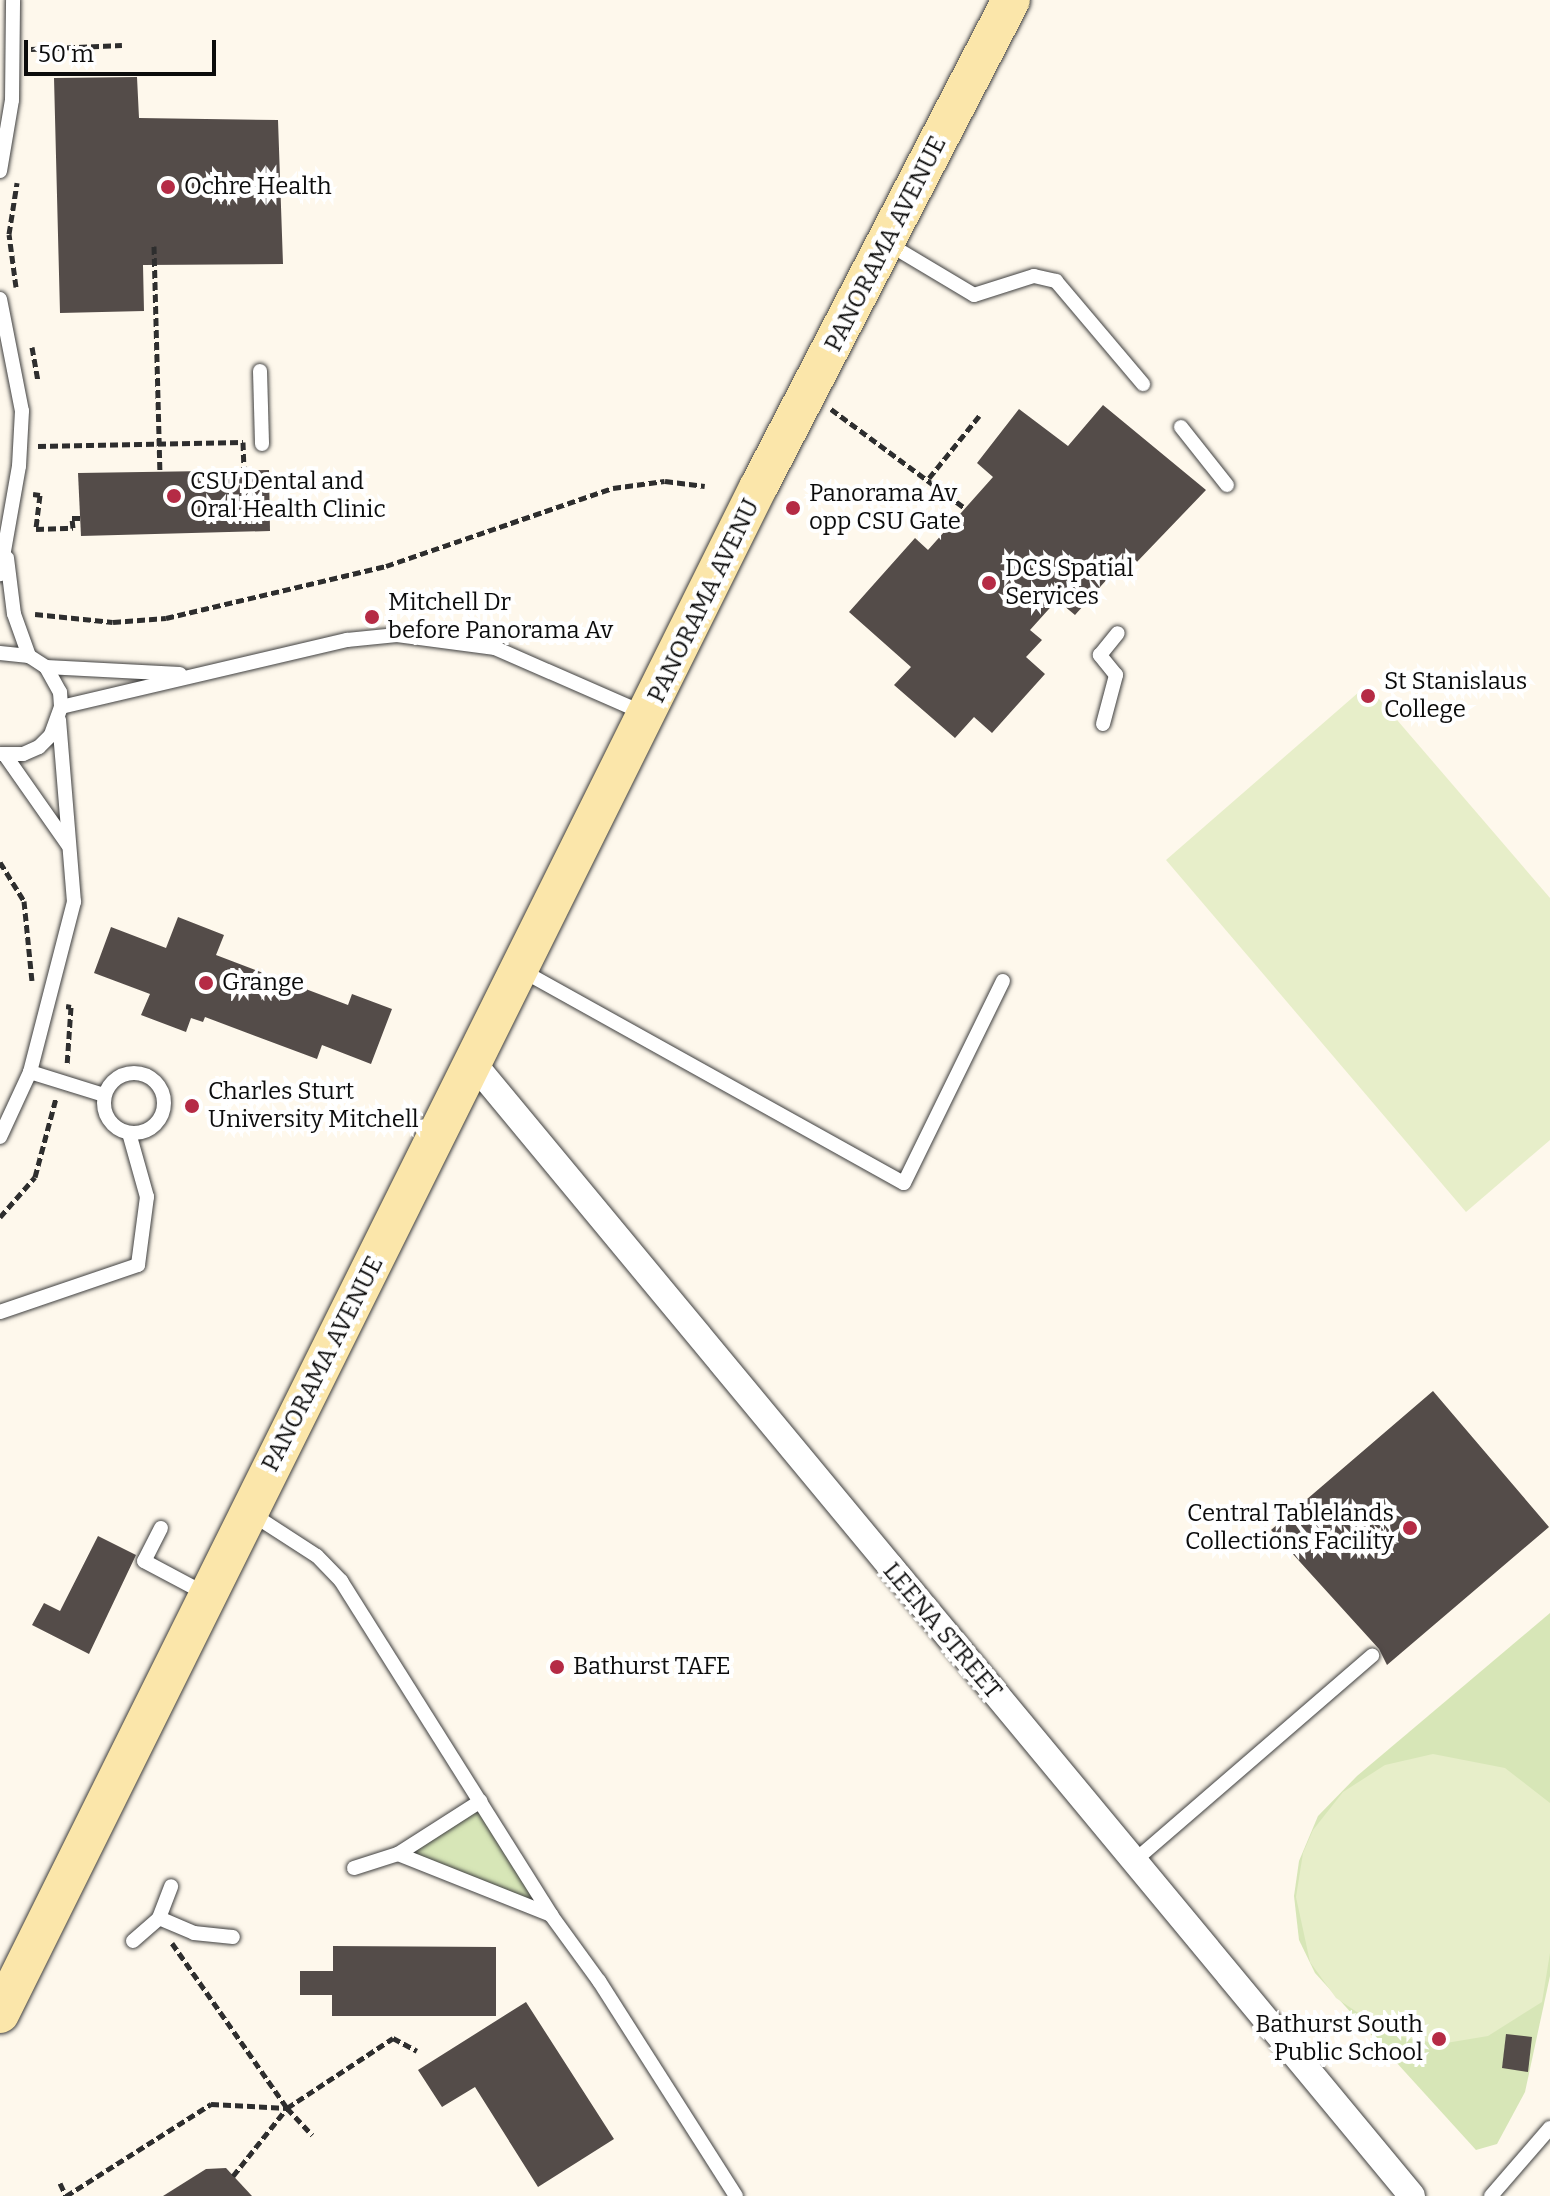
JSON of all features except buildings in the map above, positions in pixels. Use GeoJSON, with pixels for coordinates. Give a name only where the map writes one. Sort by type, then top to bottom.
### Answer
{"type":"FeatureCollection","features":[{"type":"Feature","properties":{"kind":"street","name":"PANORAMA AVENUE"},"geometry":{"type":"LineString","coordinates":[[759,486],[1011,0]]}},
{"type":"Feature","properties":{"kind":"street","name":"PANORAMA AVENU"},"geometry":{"type":"LineString","coordinates":[[649,715],[759,486]]}},
{"type":"Feature","properties":{"kind":"street","name":"PANORAMA AVENUE"},"geometry":{"type":"LineString","coordinates":[[0,2014],[248,1511],[649,715]]}},
{"type":"Feature","properties":{"kind":"street","name":"LEENA STREET"},"geometry":{"type":"LineString","coordinates":[[474,1064],[1412,2196]]}},
{"type":"Feature","properties":{"kind":"lane"},"geometry":{"type":"LineString","coordinates":[[0,171],[12,100],[13,0]]}},
{"type":"Feature","properties":{"kind":"lane"},"geometry":{"type":"LineString","coordinates":[[887,243],[974,295],[1034,276],[1056,281],[1143,384]]}},
{"type":"Feature","properties":{"kind":"lane"},"geometry":{"type":"LineString","coordinates":[[0,299],[22,411],[7,554],[14,614],[29,656]]}},
{"type":"Feature","properties":{"kind":"lane"},"geometry":{"type":"LineString","coordinates":[[260,371],[262,444]]}},
{"type":"Feature","properties":{"kind":"lane"},"geometry":{"type":"LineString","coordinates":[[1181,427],[1227,485]]}},
{"type":"Feature","properties":{"kind":"lane"},"geometry":{"type":"LineString","coordinates":[[0,574],[7,554]]}},
{"type":"Feature","properties":{"kind":"lane"},"geometry":{"type":"LineString","coordinates":[[1103,724],[1116,675],[1100,655],[1118,633]]}},
{"type":"Feature","properties":{"kind":"lane"},"geometry":{"type":"LineString","coordinates":[[70,849],[3,754],[39,747],[60,714],[196,675],[347,640],[432,637],[495,648],[649,715]]}},
{"type":"Feature","properties":{"kind":"lane"},"geometry":{"type":"LineString","coordinates":[[0,653],[29,656],[46,667],[60,692],[75,882],[66,944],[30,1072],[0,1137]]}},
{"type":"Feature","properties":{"kind":"lane"},"geometry":{"type":"LineString","coordinates":[[46,667],[196,675]]}},
{"type":"Feature","properties":{"kind":"lane"},"geometry":{"type":"LineString","coordinates":[[520,970],[904,1183],[1003,981]]}},
{"type":"Feature","properties":{"kind":"lane"},"geometry":{"type":"LineString","coordinates":[[30,1072],[104,1095]]}},
{"type":"Feature","properties":{"kind":"lane"},"geometry":{"type":"LineString","coordinates":[[0,1312],[138,1265],[147,1197],[129,1133],[108,1120],[104,1095],[110,1085],[129,1073],[151,1079],[159,1087],[163,1098],[159,1120],[151,1128],[129,1133]]}},
{"type":"Feature","properties":{"kind":"lane"},"geometry":{"type":"LineString","coordinates":[[248,1511],[329,1566],[551,1915],[599,1981],[736,2196]]}},
{"type":"Feature","properties":{"kind":"lane"},"geometry":{"type":"LineString","coordinates":[[161,1528],[144,1561],[207,1594]]}},
{"type":"Feature","properties":{"kind":"lane"},"geometry":{"type":"LineString","coordinates":[[1133,1862],[1372,1656]]}},
{"type":"Feature","properties":{"kind":"lane"},"geometry":{"type":"LineString","coordinates":[[354,1868],[398,1854],[481,1801]]}},
{"type":"Feature","properties":{"kind":"lane"},"geometry":{"type":"LineString","coordinates":[[398,1854],[551,1915]]}},
{"type":"Feature","properties":{"kind":"lane"},"geometry":{"type":"LineString","coordinates":[[133,1941],[159,1918],[171,1886]]}},
{"type":"Feature","properties":{"kind":"lane"},"geometry":{"type":"LineString","coordinates":[[159,1918],[194,1933],[233,1937]]}},
{"type":"Feature","properties":{"kind":"lane"},"geometry":{"type":"LineString","coordinates":[[1491,2196],[1550,2128]]}},
{"type":"Feature","properties":{"kind":"path"},"geometry":{"type":"LineString","coordinates":[[28,57],[28,49],[122,45]]}},
{"type":"Feature","properties":{"kind":"path"},"geometry":{"type":"LineString","coordinates":[[18,178],[9,234],[19,302]]}},
{"type":"Feature","properties":{"kind":"path"},"geometry":{"type":"LineString","coordinates":[[154,246],[160,472]]}},
{"type":"Feature","properties":{"kind":"path"},"geometry":{"type":"LineString","coordinates":[[29,337],[39,393]]}},
{"type":"Feature","properties":{"kind":"path"},"geometry":{"type":"LineString","coordinates":[[809,393],[929,478],[965,508]]}},
{"type":"Feature","properties":{"kind":"path"},"geometry":{"type":"LineString","coordinates":[[929,478],[979,416]]}},
{"type":"Feature","properties":{"kind":"path"},"geometry":{"type":"LineString","coordinates":[[39,437],[37,450],[243,442],[244,470]]}},
{"type":"Feature","properties":{"kind":"path"},"geometry":{"type":"LineString","coordinates":[[27,539],[34,480]]}},
{"type":"Feature","properties":{"kind":"path"},"geometry":{"type":"LineString","coordinates":[[14,614],[113,622],[166,618],[386,566],[613,488],[665,481],[705,486]]}},
{"type":"Feature","properties":{"kind":"path"},"geometry":{"type":"LineString","coordinates":[[32,493],[40,495],[36,529],[73,528],[72,518],[80,518]]}},
{"type":"Feature","properties":{"kind":"path"},"geometry":{"type":"LineString","coordinates":[[28,604],[33,614]]}},
{"type":"Feature","properties":{"kind":"path"},"geometry":{"type":"LineString","coordinates":[[0,1217],[35,1177],[69,1061]]}},
{"type":"Feature","properties":{"kind":"path"},"geometry":{"type":"LineString","coordinates":[[159,1918],[182,1961],[287,2108],[312,2135]]}},
{"type":"Feature","properties":{"kind":"path"},"geometry":{"type":"LineString","coordinates":[[233,2176],[287,2108],[393,2038],[417,2051]]}},
{"type":"Feature","properties":{"kind":"path"},"geometry":{"type":"LineString","coordinates":[[60,2183],[66,2196],[211,2104],[287,2108]]}},
{"type":"Feature","properties":{"kind":"green space"},"geometry":{"type":"Polygon","coordinates":[[[1367,685],[1550,898],[1550,1140],[1466,1212],[1166,860],[1367,685]]]}},
{"type":"Feature","properties":{"kind":"green space","name":"Bathurst South Public School"},"geometry":{"type":"Polygon","coordinates":[[[1550,1613],[1550,1976],[1525,2092],[1497,2144],[1476,2150],[1315,1973],[1299,1940],[1294,1896],[1299,1861],[1318,1816],[1357,1776],[1550,1613]]]}},
{"type":"Feature","properties":{"kind":"green space"},"geometry":{"type":"Polygon","coordinates":[[[1433,1754],[1505,1768],[1550,1803],[1550,1953],[1542,2002],[1488,2036],[1440,2044],[1391,2035],[1336,1998],[1310,1962],[1296,1897],[1303,1853],[1313,1830],[1343,1792],[1385,1765],[1433,1754]]]}},
{"type":"Feature","properties":{"kind":"green space"},"geometry":{"type":"Polygon","coordinates":[[[481,1801],[551,1915],[398,1854],[481,1801]]]}},
{"type":"Feature","properties":{"kind":"place","name":"Ochre Health"},"geometry":{"type":"Point","coordinates":[168,187]}},
{"type":"Feature","properties":{"kind":"place","name":"CSU Dental and Oral Health Clinic"},"geometry":{"type":"Point","coordinates":[174,496]}},
{"type":"Feature","properties":{"kind":"place","name":"Panorama Av opp CSU Gate"},"geometry":{"type":"Point","coordinates":[793,508]}},
{"type":"Feature","properties":{"kind":"place","name":"DCS Spatial Services"},"geometry":{"type":"Point","coordinates":[989,583]}},
{"type":"Feature","properties":{"kind":"place","name":"Mitchell Dr before Panorama Av"},"geometry":{"type":"Point","coordinates":[372,617]}},
{"type":"Feature","properties":{"kind":"place","name":"St Stanislaus College"},"geometry":{"type":"Point","coordinates":[1368,696]}},
{"type":"Feature","properties":{"kind":"place","name":"Grange"},"geometry":{"type":"Point","coordinates":[206,983]}},
{"type":"Feature","properties":{"kind":"place","name":"Charles Sturt University Mitchell"},"geometry":{"type":"Point","coordinates":[192,1106]}},
{"type":"Feature","properties":{"kind":"place","name":"Central Tablelands Collections Facility"},"geometry":{"type":"Point","coordinates":[1410,1528]}},
{"type":"Feature","properties":{"kind":"place","name":"Bathurst TAFE"},"geometry":{"type":"Point","coordinates":[557,1667]}},
{"type":"Feature","properties":{"kind":"place","name":"Bathurst South Public School"},"geometry":{"type":"Point","coordinates":[1439,2039]}}]}
